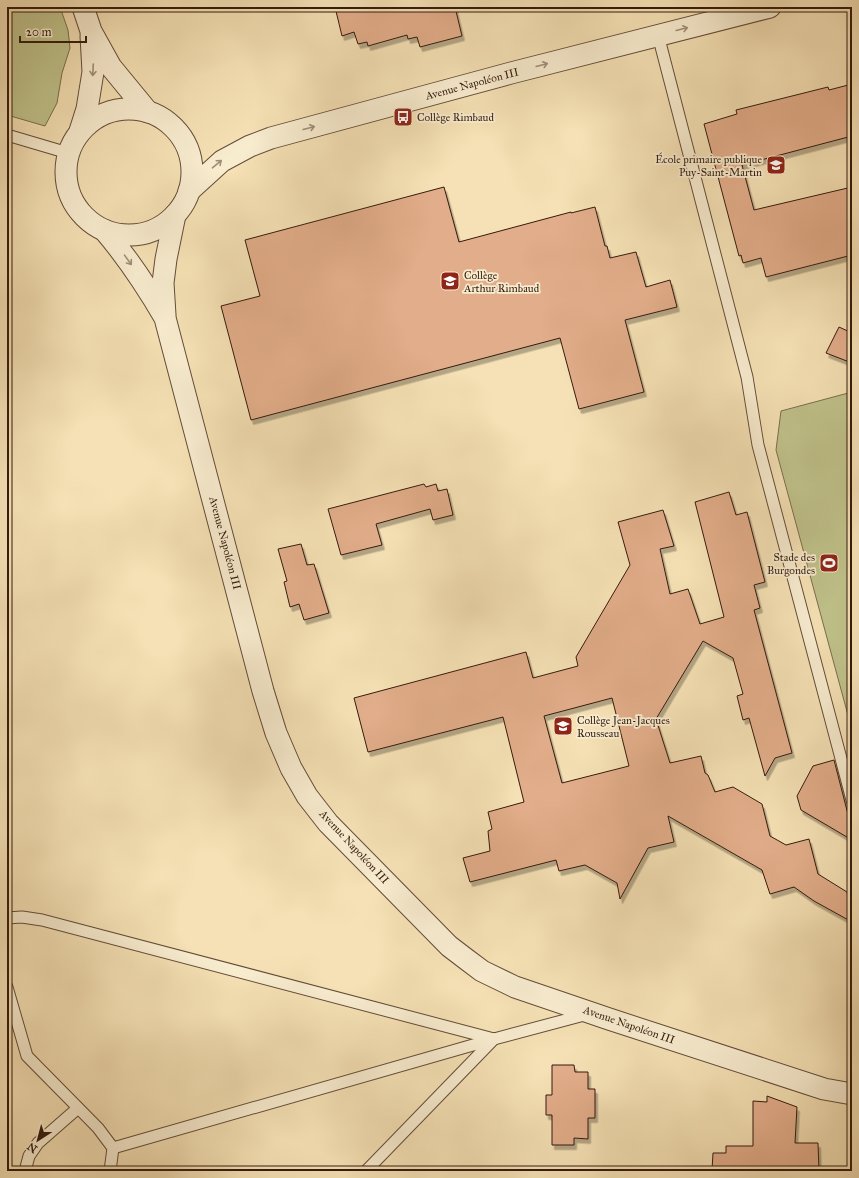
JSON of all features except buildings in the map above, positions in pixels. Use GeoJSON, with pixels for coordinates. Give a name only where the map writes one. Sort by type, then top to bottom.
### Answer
{"type":"FeatureCollection","features":[{"type":"Feature","properties":{"kind":"street"},"geometry":{"type":"LineString","coordinates":[[83,7],[91,31],[111,67],[148,112]]}},
{"type":"Feature","properties":{"kind":"street","name":"Avenue Napoléon III"},"geometry":{"type":"LineString","coordinates":[[189,191],[222,161],[250,146],[271,138],[658,35],[770,7]]}},
{"type":"Feature","properties":{"kind":"street"},"geometry":{"type":"LineString","coordinates":[[80,131],[87,109],[93,72],[91,31]]}},
{"type":"Feature","properties":{"kind":"street"},"geometry":{"type":"LineString","coordinates":[[128,109],[148,112],[166,121],[177,132],[186,145],[192,168],[189,191],[181,208],[161,227],[144,234],[123,235],[104,230],[86,219],[73,203],[66,184],[66,164],[68,153],[80,131],[93,119],[109,112],[128,109]]}},
{"type":"Feature","properties":{"kind":"street","name":"Avenue Napoléon III"},"geometry":{"type":"LineString","coordinates":[[175,215],[166,259],[164,282],[165,318],[263,691],[276,733],[290,768],[307,796],[339,834],[449,946],[482,971],[515,987],[593,1013],[824,1089],[852,1094]]}},
{"type":"Feature","properties":{"kind":"street","name":"Avenue Napoléon III"},"geometry":{"type":"LineString","coordinates":[[104,230],[136,271],[165,318]]}},
{"type":"Feature","properties":{"kind":"lane"},"geometry":{"type":"LineString","coordinates":[[658,35],[747,377],[758,445],[852,800]]}},
{"type":"Feature","properties":{"kind":"lane"},"geometry":{"type":"LineString","coordinates":[[7,135],[68,153]]}},
{"type":"Feature","properties":{"kind":"lane"},"geometry":{"type":"LineString","coordinates":[[7,918],[22,917],[42,920],[494,1039]]}},
{"type":"Feature","properties":{"kind":"lane"},"geometry":{"type":"LineString","coordinates":[[7,987],[27,1056],[98,1128],[112,1148],[110,1171]]}},
{"type":"Feature","properties":{"kind":"lane"},"geometry":{"type":"LineString","coordinates":[[112,1148],[494,1039],[593,1013]]}},
{"type":"Feature","properties":{"kind":"lane"},"geometry":{"type":"LineString","coordinates":[[366,1171],[494,1039]]}},
{"type":"Feature","properties":{"kind":"lane"},"geometry":{"type":"LineString","coordinates":[[25,1171],[29,1156],[38,1143],[78,1108]]}},
{"type":"Feature","properties":{"kind":"green space"},"geometry":{"type":"Polygon","coordinates":[[[7,7],[60,7],[68,30],[70,48],[62,73],[57,103],[45,126],[7,115],[7,7]]]}},
{"type":"Feature","properties":{"kind":"green space","name":"Stade des Burgondes"},"geometry":{"type":"Polygon","coordinates":[[[852,392],[852,730],[776,450],[781,411],[852,392]]]}},
{"type":"Feature","properties":{"kind":"place","name":"Collège Rimbaud"},"geometry":{"type":"Point","coordinates":[403,117]}},
{"type":"Feature","properties":{"kind":"place","name":"École primaire publique Puy-Saint-Martin"},"geometry":{"type":"Point","coordinates":[776,165]}},
{"type":"Feature","properties":{"kind":"place","name":"Collège Arthur Rimbaud"},"geometry":{"type":"Point","coordinates":[450,281]}},
{"type":"Feature","properties":{"kind":"place","name":"Stade des Burgondes"},"geometry":{"type":"Point","coordinates":[829,563]}},
{"type":"Feature","properties":{"kind":"place","name":"Collège Jean-Jacques Rousseau"},"geometry":{"type":"Point","coordinates":[563,726]}}]}
